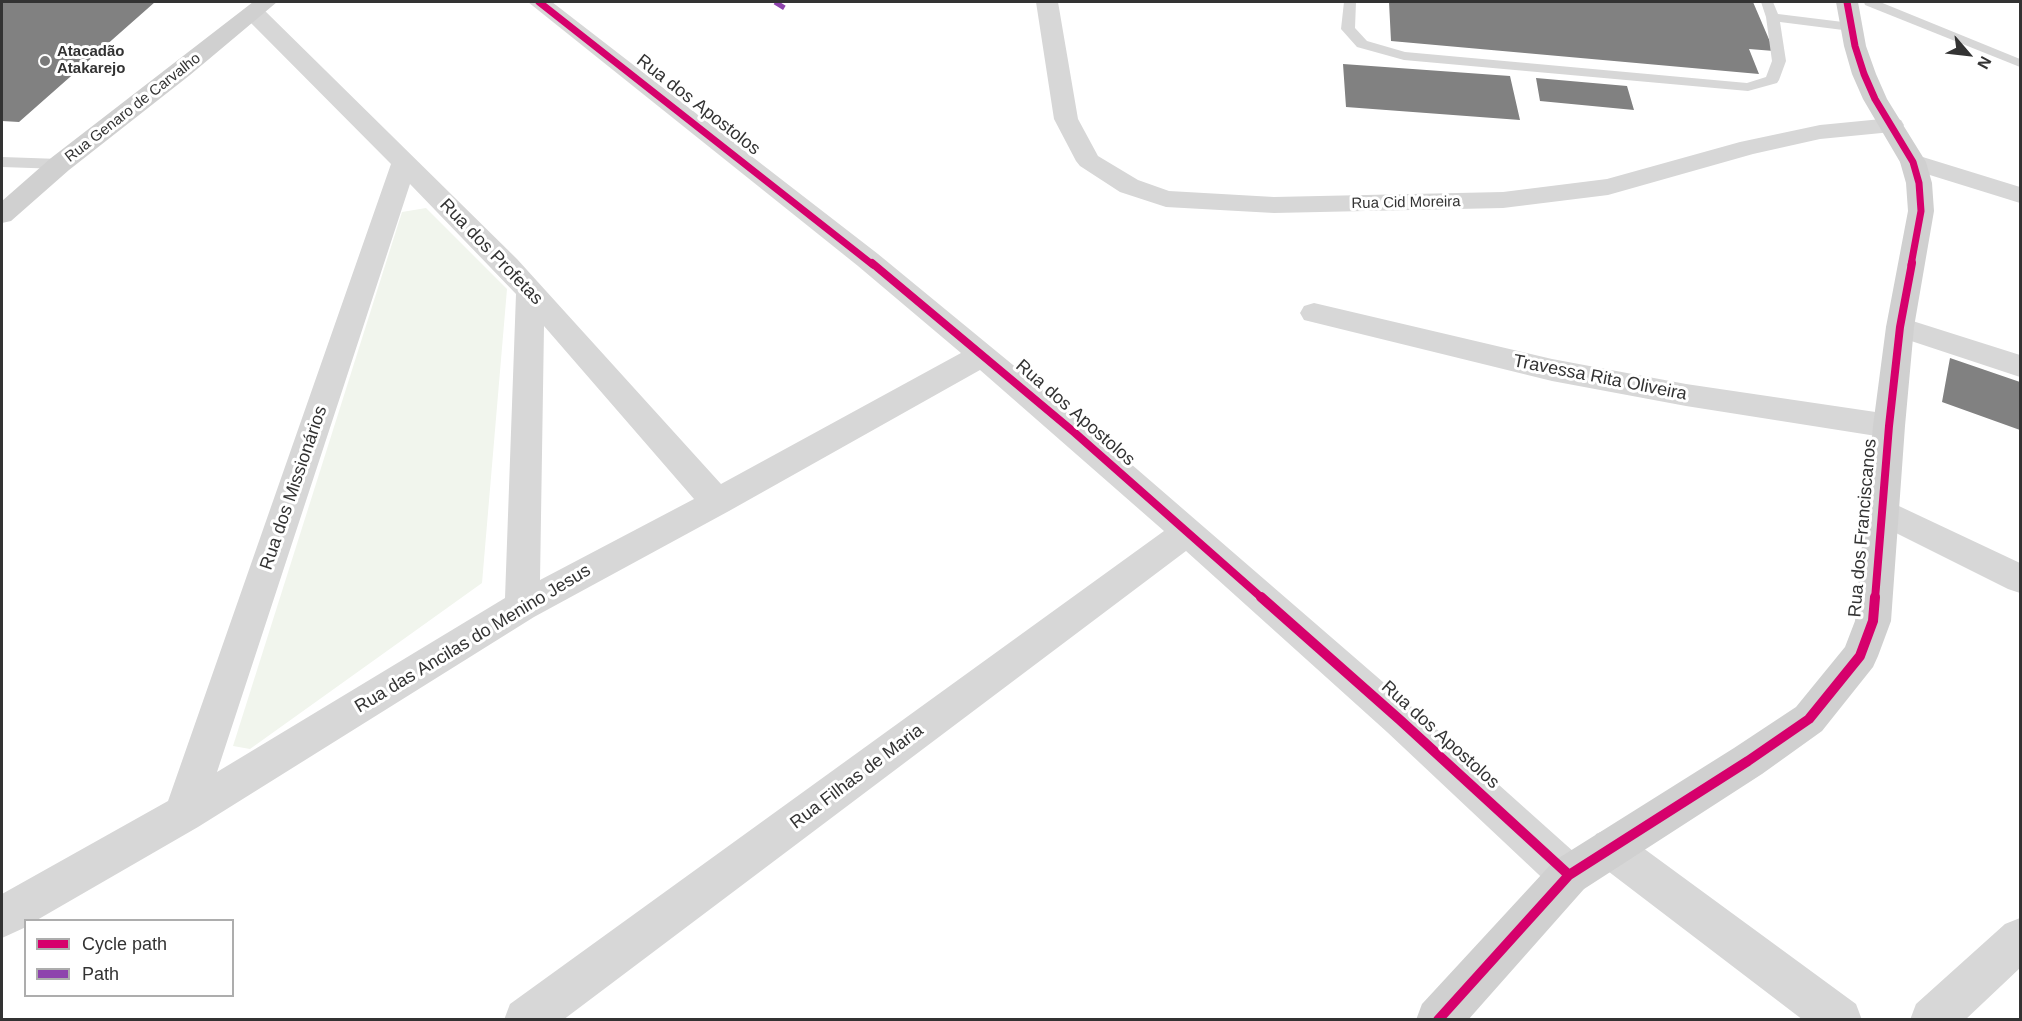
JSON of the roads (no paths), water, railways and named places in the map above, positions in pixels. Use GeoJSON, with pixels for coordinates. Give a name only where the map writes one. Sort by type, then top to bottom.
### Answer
{"type":"FeatureCollection","features":[{"type":"Feature","properties":{"kind":"street","name":"Rua Cid Moreira"},"geometry":{"type":"LineString","coordinates":[[1047,2],[1066,119],[1075,138],[1089,161],[1129,186],[1166,199],[1274,205],[1503,200],[1608,187],[1658,175],[1749,147],[1820,132],[1892,125]]}},
{"type":"Feature","properties":{"kind":"street","name":"Rua dos Apostolos"},"geometry":{"type":"LineString","coordinates":[[553,4],[868,260],[1075,433],[1400,720],[1569,875]]}},
{"type":"Feature","properties":{"kind":"street","name":"Rua dos Profetas"},"geometry":{"type":"LineString","coordinates":[[260,7],[405,163],[530,291],[717,502]]}},
{"type":"Feature","properties":{"kind":"street","name":"Rua Genaro de Carvalho"},"geometry":{"type":"LineString","coordinates":[[5,207],[260,7]]}},
{"type":"Feature","properties":{"kind":"street","name":"Rua dos Franciscanos"},"geometry":{"type":"LineString","coordinates":[[1438,1020],[1569,875],[1748,761],[1809,719],[1860,656],[1873,621],[1884,512],[1889,426],[1900,327],[1922,211],[1919,183],[1913,162],[1875,99],[1864,74],[1856,10]]}},
{"type":"Feature","properties":{"kind":"street"},"geometry":{"type":"LineString","coordinates":[[1913,162],[2020,195]]}},
{"type":"Feature","properties":{"kind":"street","name":"Rua dos Missionários"},"geometry":{"type":"LineString","coordinates":[[184,814],[405,163]]}},
{"type":"Feature","properties":{"kind":"street"},"geometry":{"type":"LineString","coordinates":[[522,606],[530,291]]}},
{"type":"Feature","properties":{"kind":"street","name":"Travessa Rita Oliveira"},"geometry":{"type":"LineString","coordinates":[[1314,313],[1552,370],[1686,396],[1889,426]]}},
{"type":"Feature","properties":{"kind":"street"},"geometry":{"type":"LineString","coordinates":[[1900,327],[2020,366]]}},
{"type":"Feature","properties":{"kind":"street","name":"Rua das Ancilas do Menino Jesus"},"geometry":{"type":"LineString","coordinates":[[2,917],[184,814],[522,606],[717,502],[982,355]]}},
{"type":"Feature","properties":{"kind":"street"},"geometry":{"type":"LineString","coordinates":[[1884,512],[2020,579]]}},
{"type":"Feature","properties":{"kind":"street","name":"Rua Filhas de Maria"},"geometry":{"type":"LineString","coordinates":[[526,1020],[1186,533]]}},
{"type":"Feature","properties":{"kind":"street"},"geometry":{"type":"LineString","coordinates":[[1610,848],[1840,1020]]}},
{"type":"Feature","properties":{"kind":"street"},"geometry":{"type":"LineString","coordinates":[[1932,1020],[2020,939]]}},
{"type":"Feature","properties":{"kind":"lane"},"geometry":{"type":"LineString","coordinates":[[1350,2],[1348,29],[1362,44],[1404,56],[1748,87],[1772,80],[1779,61],[1773,17],[1767,2]]}},
{"type":"Feature","properties":{"kind":"lane"},"geometry":{"type":"LineString","coordinates":[[1773,17],[1856,10],[2019,63]]}},
{"type":"Feature","properties":{"kind":"lane"},"geometry":{"type":"LineString","coordinates":[[2,162],[60,164]]}},
{"type":"Feature","properties":{"kind":"place","name":"Atacadão Atakarejo"},"geometry":{"type":"Point","coordinates":[45,61]}}]}
